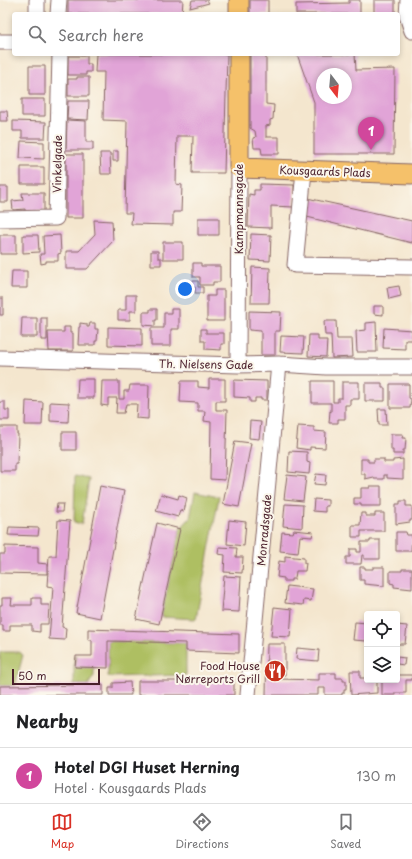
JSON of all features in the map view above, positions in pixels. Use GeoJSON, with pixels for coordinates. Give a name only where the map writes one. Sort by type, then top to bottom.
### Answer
{"type":"FeatureCollection","features":[{"type":"Feature","properties":{"kind":"main road"},"geometry":{"type":"LineString","coordinates":[[239,0],[239,12]]}},
{"type":"Feature","properties":{"kind":"main road","name":"Kampmannsgade"},"geometry":{"type":"LineString","coordinates":[[238,168],[239,56]]}},
{"type":"Feature","properties":{"kind":"main road","name":"Kousgaards Plads"},"geometry":{"type":"LineString","coordinates":[[238,168],[412,174]]}},
{"type":"Feature","properties":{"kind":"street"},"geometry":{"type":"LineString","coordinates":[[37,12],[38,0]]}},
{"type":"Feature","properties":{"kind":"street"},"geometry":{"type":"LineString","coordinates":[[58,12],[59,0]]}},
{"type":"Feature","properties":{"kind":"street"},"geometry":{"type":"LineString","coordinates":[[408,0],[408,16],[412,31]]}},
{"type":"Feature","properties":{"kind":"street"},"geometry":{"type":"LineString","coordinates":[[0,42],[12,42]]}},
{"type":"Feature","properties":{"kind":"street","name":"Vinkelgade"},"geometry":{"type":"LineString","coordinates":[[0,219],[56,218],[60,56]]}},
{"type":"Feature","properties":{"kind":"street","name":"Kampmannsgade"},"geometry":{"type":"LineString","coordinates":[[238,168],[238,365]]}},
{"type":"Feature","properties":{"kind":"street"},"geometry":{"type":"LineString","coordinates":[[304,171],[295,265],[412,267]]}},
{"type":"Feature","properties":{"kind":"street","name":"Th. Nielsens Gade"},"geometry":{"type":"LineString","coordinates":[[0,358],[238,365],[279,364],[326,367],[412,367]]}},
{"type":"Feature","properties":{"kind":"street","name":"Monradsgade"},"geometry":{"type":"LineString","coordinates":[[248,695],[279,364]]}},
{"type":"Feature","properties":{"kind":"green space"},"geometry":{"type":"Polygon","coordinates":[[[75,476],[89,479],[82,524],[74,522],[75,476]]]}},
{"type":"Feature","properties":{"kind":"green space"},"geometry":{"type":"Polygon","coordinates":[[[195,492],[219,497],[196,619],[161,617],[180,529],[190,518],[195,492]]]}},
{"type":"Feature","properties":{"kind":"green space"},"geometry":{"type":"Polygon","coordinates":[[[108,641],[186,643],[186,675],[108,677],[108,641]]]}},
{"type":"Feature","properties":{"kind":"green space"},"geometry":{"type":"Polygon","coordinates":[[[0,652],[19,652],[23,655],[15,686],[0,686],[0,652]]]}},
{"type":"Feature","properties":{"kind":"green space"},"geometry":{"type":"Polygon","coordinates":[[[74,656],[76,656],[76,667],[94,667],[94,676],[88,685],[74,685],[74,656]]]}},
{"type":"Feature","properties":{"kind":"building"},"geometry":{"type":"Polygon","coordinates":[[[68,0],[183,0],[182,12],[68,12],[68,0]]]}},
{"type":"Feature","properties":{"kind":"building"},"geometry":{"type":"Polygon","coordinates":[[[192,0],[207,0],[209,3],[190,8],[192,0]]]}},
{"type":"Feature","properties":{"kind":"building"},"geometry":{"type":"Polygon","coordinates":[[[250,0],[268,0],[268,12],[250,12],[250,0]]]}},
{"type":"Feature","properties":{"kind":"building"},"geometry":{"type":"Polygon","coordinates":[[[349,0],[360,0],[360,12],[296,12],[296,4],[349,3],[349,0]]]}},
{"type":"Feature","properties":{"kind":"building"},"geometry":{"type":"Polygon","coordinates":[[[374,0],[395,0],[395,12],[374,12],[374,0]]]}},
{"type":"Feature","properties":{"kind":"building"},"geometry":{"type":"Polygon","coordinates":[[[68,56],[87,56],[87,64],[91,64],[91,72],[86,72],[86,75],[68,75],[68,56]]]}},
{"type":"Feature","properties":{"kind":"building"},"geometry":{"type":"Polygon","coordinates":[[[96,56],[227,56],[224,173],[192,173],[193,136],[177,136],[176,184],[182,185],[181,212],[173,212],[173,225],[131,224],[132,213],[125,213],[127,121],[103,120],[104,72],[95,72],[96,56]]]}},
{"type":"Feature","properties":{"kind":"building"},"geometry":{"type":"Polygon","coordinates":[[[250,56],[266,56],[266,104],[274,105],[273,119],[270,120],[270,125],[266,126],[266,137],[279,137],[279,154],[262,154],[261,148],[254,148],[253,138],[256,137],[255,131],[250,128],[250,56]]]}},
{"type":"Feature","properties":{"kind":"building"},"geometry":{"type":"Polygon","coordinates":[[[298,56],[355,56],[356,70],[395,69],[394,154],[314,154],[314,102],[298,56]]]}},
{"type":"Feature","properties":{"kind":"building"},"geometry":{"type":"Polygon","coordinates":[[[29,66],[45,66],[45,95],[29,95],[29,66]]]}},
{"type":"Feature","properties":{"kind":"building"},"geometry":{"type":"Polygon","coordinates":[[[77,77],[89,77],[89,96],[68,96],[68,79],[77,79],[77,77]]]}},
{"type":"Feature","properties":{"kind":"building"},"geometry":{"type":"Polygon","coordinates":[[[22,99],[45,99],[45,116],[22,116],[22,99]]]}},
{"type":"Feature","properties":{"kind":"building"},"geometry":{"type":"Polygon","coordinates":[[[68,101],[89,101],[88,120],[67,119],[68,101]]]}},
{"type":"Feature","properties":{"kind":"building"},"geometry":{"type":"Polygon","coordinates":[[[0,111],[7,111],[8,121],[0,121],[0,111]]]}},
{"type":"Feature","properties":{"kind":"building"},"geometry":{"type":"Polygon","coordinates":[[[67,120],[86,121],[86,142],[93,142],[93,150],[66,150],[67,120]]]}},
{"type":"Feature","properties":{"kind":"building"},"geometry":{"type":"Polygon","coordinates":[[[13,121],[46,122],[45,138],[22,138],[22,131],[13,131],[13,121]]]}},
{"type":"Feature","properties":{"kind":"building"},"geometry":{"type":"Polygon","coordinates":[[[21,141],[44,142],[44,159],[20,158],[21,141]]]}},
{"type":"Feature","properties":{"kind":"building"},"geometry":{"type":"Polygon","coordinates":[[[113,151],[118,151],[118,161],[113,161],[113,151]]]}},
{"type":"Feature","properties":{"kind":"building"},"geometry":{"type":"Polygon","coordinates":[[[100,153],[110,153],[111,174],[101,174],[100,153]]]}},
{"type":"Feature","properties":{"kind":"building"},"geometry":{"type":"Polygon","coordinates":[[[66,154],[83,154],[83,218],[66,218],[66,154]]]}},
{"type":"Feature","properties":{"kind":"building"},"geometry":{"type":"Polygon","coordinates":[[[21,167],[44,167],[44,184],[21,184],[21,167]]]}},
{"type":"Feature","properties":{"kind":"building"},"geometry":{"type":"Polygon","coordinates":[[[260,184],[294,185],[294,207],[271,206],[271,228],[248,227],[249,194],[254,195],[254,190],[260,190],[260,184]]]}},
{"type":"Feature","properties":{"kind":"building"},"geometry":{"type":"Polygon","coordinates":[[[0,187],[8,187],[8,202],[0,202],[0,187]]]}},
{"type":"Feature","properties":{"kind":"building"},"geometry":{"type":"Polygon","coordinates":[[[22,193],[44,193],[44,211],[25,211],[25,209],[13,210],[12,201],[23,200],[22,193]]]}},
{"type":"Feature","properties":{"kind":"building"},"geometry":{"type":"Polygon","coordinates":[[[307,198],[412,221],[412,243],[307,217],[307,198]]]}},
{"type":"Feature","properties":{"kind":"building"},"geometry":{"type":"Polygon","coordinates":[[[198,218],[219,218],[219,235],[198,235],[198,218]]]}},
{"type":"Feature","properties":{"kind":"building"},"geometry":{"type":"Polygon","coordinates":[[[94,220],[112,221],[113,241],[87,269],[66,269],[66,251],[79,251],[95,234],[94,220]]]}},
{"type":"Feature","properties":{"kind":"building"},"geometry":{"type":"Polygon","coordinates":[[[251,234],[271,235],[270,261],[250,260],[251,234]]]}},
{"type":"Feature","properties":{"kind":"building"},"geometry":{"type":"Polygon","coordinates":[[[0,235],[16,235],[16,254],[0,254],[0,235]]]}},
{"type":"Feature","properties":{"kind":"building"},"geometry":{"type":"Polygon","coordinates":[[[23,235],[38,235],[39,252],[23,253],[23,235]]]}},
{"type":"Feature","properties":{"kind":"building"},"geometry":{"type":"Polygon","coordinates":[[[60,235],[61,253],[58,254],[58,261],[46,261],[46,263],[41,264],[40,254],[44,254],[43,236],[60,235]]]}},
{"type":"Feature","properties":{"kind":"building"},"geometry":{"type":"Polygon","coordinates":[[[163,242],[183,242],[183,259],[163,259],[163,242]]]}},
{"type":"Feature","properties":{"kind":"building"},"geometry":{"type":"Polygon","coordinates":[[[151,251],[158,251],[158,258],[161,258],[161,265],[151,265],[151,251]]]}},
{"type":"Feature","properties":{"kind":"building"},"geometry":{"type":"Polygon","coordinates":[[[193,263],[201,263],[201,266],[220,266],[220,282],[213,282],[213,285],[200,285],[200,277],[193,277],[193,263]]]}},
{"type":"Feature","properties":{"kind":"building"},"geometry":{"type":"Polygon","coordinates":[[[252,267],[270,268],[269,303],[251,303],[252,267]]]}},
{"type":"Feature","properties":{"kind":"building"},"geometry":{"type":"Polygon","coordinates":[[[12,271],[27,271],[27,288],[11,288],[12,271]]]}},
{"type":"Feature","properties":{"kind":"building"},"geometry":{"type":"Polygon","coordinates":[[[192,281],[198,281],[198,287],[203,287],[203,293],[195,293],[195,287],[192,287],[192,281]]]}},
{"type":"Feature","properties":{"kind":"building"},"geometry":{"type":"Polygon","coordinates":[[[399,286],[401,296],[389,299],[387,288],[399,286]]]}},
{"type":"Feature","properties":{"kind":"building"},"geometry":{"type":"Polygon","coordinates":[[[215,290],[224,290],[224,321],[207,321],[207,296],[215,296],[215,290]]]}},
{"type":"Feature","properties":{"kind":"building"},"geometry":{"type":"Polygon","coordinates":[[[126,295],[136,295],[136,311],[130,311],[130,320],[118,320],[118,310],[126,310],[126,295]]]}},
{"type":"Feature","properties":{"kind":"building"},"geometry":{"type":"Polygon","coordinates":[[[0,298],[3,298],[3,315],[0,315],[0,298]]]}},
{"type":"Feature","properties":{"kind":"building"},"geometry":{"type":"Polygon","coordinates":[[[374,306],[383,306],[383,315],[374,314],[374,306]]]}},
{"type":"Feature","properties":{"kind":"building"},"geometry":{"type":"Polygon","coordinates":[[[150,309],[157,309],[157,320],[155,320],[155,326],[143,325],[143,312],[150,312],[150,309]]]}},
{"type":"Feature","properties":{"kind":"building"},"geometry":{"type":"Polygon","coordinates":[[[171,309],[179,309],[179,329],[171,329],[171,346],[151,346],[151,328],[164,328],[164,313],[171,313],[171,309]]]}},
{"type":"Feature","properties":{"kind":"building"},"geometry":{"type":"Polygon","coordinates":[[[249,311],[281,312],[280,331],[275,331],[275,355],[261,355],[261,331],[249,330],[249,311]]]}},
{"type":"Feature","properties":{"kind":"building"},"geometry":{"type":"Polygon","coordinates":[[[22,318],[37,318],[37,337],[21,337],[22,318]]]}},
{"type":"Feature","properties":{"kind":"building"},"geometry":{"type":"Polygon","coordinates":[[[41,318],[47,318],[47,340],[41,340],[41,318]]]}},
{"type":"Feature","properties":{"kind":"building"},"geometry":{"type":"Polygon","coordinates":[[[324,321],[336,321],[337,339],[352,339],[353,357],[332,358],[331,335],[325,335],[324,321]]]}},
{"type":"Feature","properties":{"kind":"building"},"geometry":{"type":"Polygon","coordinates":[[[376,322],[377,352],[357,352],[356,331],[366,330],[366,323],[376,322]]]}},
{"type":"Feature","properties":{"kind":"building"},"geometry":{"type":"Polygon","coordinates":[[[80,323],[87,324],[87,327],[89,327],[90,323],[95,323],[95,329],[98,329],[97,341],[95,341],[95,345],[78,345],[80,323]]]}},
{"type":"Feature","properties":{"kind":"building"},"geometry":{"type":"Polygon","coordinates":[[[64,327],[70,327],[70,333],[73,333],[73,351],[49,351],[48,332],[64,332],[64,327]]]}},
{"type":"Feature","properties":{"kind":"building"},"geometry":{"type":"Polygon","coordinates":[[[108,327],[142,328],[142,346],[108,345],[108,327]]]}},
{"type":"Feature","properties":{"kind":"building"},"geometry":{"type":"Polygon","coordinates":[[[384,328],[412,330],[412,340],[405,340],[405,349],[383,348],[384,328]]]}},
{"type":"Feature","properties":{"kind":"building"},"geometry":{"type":"Polygon","coordinates":[[[201,329],[206,329],[206,333],[224,333],[224,344],[221,344],[221,350],[205,349],[205,341],[201,341],[201,329]]]}},
{"type":"Feature","properties":{"kind":"building"},"geometry":{"type":"Polygon","coordinates":[[[309,335],[318,335],[318,340],[327,340],[326,357],[308,356],[309,335]]]}},
{"type":"Feature","properties":{"kind":"building"},"geometry":{"type":"Polygon","coordinates":[[[281,336],[304,337],[303,353],[280,352],[281,336]]]}},
{"type":"Feature","properties":{"kind":"building"},"geometry":{"type":"Polygon","coordinates":[[[78,379],[94,379],[94,398],[77,398],[78,379]]]}},
{"type":"Feature","properties":{"kind":"building"},"geometry":{"type":"Polygon","coordinates":[[[209,379],[225,379],[225,401],[216,401],[216,410],[227,410],[225,480],[210,479],[211,422],[204,421],[205,411],[198,411],[198,403],[180,402],[181,381],[198,381],[198,387],[209,388],[209,379]]]}},
{"type":"Feature","properties":{"kind":"building"},"geometry":{"type":"Polygon","coordinates":[[[234,380],[267,381],[267,400],[255,398],[255,402],[250,402],[250,398],[234,397],[234,380]]]}},
{"type":"Feature","properties":{"kind":"building"},"geometry":{"type":"Polygon","coordinates":[[[102,381],[119,381],[119,399],[124,399],[124,391],[129,391],[130,385],[149,385],[148,419],[136,418],[137,404],[126,404],[124,413],[116,413],[117,398],[108,398],[108,406],[101,405],[102,381]]]}},
{"type":"Feature","properties":{"kind":"building"},"geometry":{"type":"Polygon","coordinates":[[[312,381],[333,381],[333,402],[338,402],[338,398],[342,398],[342,382],[359,382],[359,399],[350,399],[350,405],[345,405],[345,419],[338,419],[338,423],[329,423],[331,403],[312,403],[312,381]]]}},
{"type":"Feature","properties":{"kind":"building"},"geometry":{"type":"Polygon","coordinates":[[[365,383],[382,383],[382,388],[385,388],[385,401],[365,401],[365,383]]]}},
{"type":"Feature","properties":{"kind":"building"},"geometry":{"type":"Polygon","coordinates":[[[390,384],[409,384],[409,398],[411,399],[410,408],[390,408],[390,384]]]}},
{"type":"Feature","properties":{"kind":"building"},"geometry":{"type":"Polygon","coordinates":[[[26,401],[43,402],[42,425],[25,425],[26,401]]]}},
{"type":"Feature","properties":{"kind":"building"},"geometry":{"type":"Polygon","coordinates":[[[0,402],[5,402],[5,410],[9,410],[9,420],[0,420],[0,402]]]}},
{"type":"Feature","properties":{"kind":"building"},"geometry":{"type":"Polygon","coordinates":[[[50,402],[69,403],[68,422],[50,421],[50,402]]]}},
{"type":"Feature","properties":{"kind":"building"},"geometry":{"type":"Polygon","coordinates":[[[378,409],[386,409],[387,425],[379,425],[378,409]]]}},
{"type":"Feature","properties":{"kind":"building"},"geometry":{"type":"Polygon","coordinates":[[[250,421],[261,422],[259,439],[249,438],[250,421]]]}},
{"type":"Feature","properties":{"kind":"building"},"geometry":{"type":"Polygon","coordinates":[[[298,426],[314,427],[314,431],[326,432],[325,448],[310,447],[310,450],[296,448],[298,426]]]}},
{"type":"Feature","properties":{"kind":"building"},"geometry":{"type":"Polygon","coordinates":[[[0,427],[17,427],[17,464],[15,464],[15,471],[0,471],[0,427]]]}},
{"type":"Feature","properties":{"kind":"building"},"geometry":{"type":"Polygon","coordinates":[[[62,432],[76,432],[76,450],[62,450],[62,432]]]}},
{"type":"Feature","properties":{"kind":"building"},"geometry":{"type":"Polygon","coordinates":[[[391,434],[403,434],[402,438],[406,438],[405,450],[403,450],[403,454],[393,454],[393,450],[391,450],[391,434]]]}},
{"type":"Feature","properties":{"kind":"building"},"geometry":{"type":"Polygon","coordinates":[[[235,441],[251,443],[239,507],[223,504],[235,441]]]}},
{"type":"Feature","properties":{"kind":"building"},"geometry":{"type":"Polygon","coordinates":[[[289,451],[307,452],[307,462],[310,463],[309,474],[288,472],[289,451]]]}},
{"type":"Feature","properties":{"kind":"building"},"geometry":{"type":"Polygon","coordinates":[[[361,459],[368,459],[368,462],[374,462],[374,459],[384,459],[384,462],[393,462],[393,460],[403,459],[403,479],[387,478],[387,475],[384,475],[384,479],[374,479],[374,477],[365,479],[365,474],[361,474],[361,459]]]}},
{"type":"Feature","properties":{"kind":"building"},"geometry":{"type":"Polygon","coordinates":[[[316,474],[326,475],[325,485],[314,484],[316,474]]]}},
{"type":"Feature","properties":{"kind":"building"},"geometry":{"type":"Polygon","coordinates":[[[287,475],[306,477],[303,501],[284,499],[287,475]]]}},
{"type":"Feature","properties":{"kind":"building"},"geometry":{"type":"Polygon","coordinates":[[[100,486],[124,491],[100,618],[76,613],[100,486]]]}},
{"type":"Feature","properties":{"kind":"building"},"geometry":{"type":"Polygon","coordinates":[[[370,486],[381,486],[381,506],[361,506],[361,504],[354,504],[354,498],[361,498],[361,488],[370,488],[370,486]]]}},
{"type":"Feature","properties":{"kind":"building"},"geometry":{"type":"Polygon","coordinates":[[[161,494],[178,499],[179,495],[187,498],[184,511],[180,510],[178,517],[156,511],[161,494]]]}},
{"type":"Feature","properties":{"kind":"building"},"geometry":{"type":"Polygon","coordinates":[[[314,499],[328,500],[328,506],[325,506],[325,512],[313,511],[314,499]]]}},
{"type":"Feature","properties":{"kind":"building"},"geometry":{"type":"Polygon","coordinates":[[[400,501],[406,501],[406,506],[412,506],[412,520],[410,520],[410,522],[396,524],[396,504],[400,504],[400,501]]]}},
{"type":"Feature","properties":{"kind":"building"},"geometry":{"type":"Polygon","coordinates":[[[57,504],[63,504],[62,512],[56,512],[57,504]]]}},
{"type":"Feature","properties":{"kind":"building"},"geometry":{"type":"Polygon","coordinates":[[[285,504],[303,505],[302,528],[283,526],[285,504]]]}},
{"type":"Feature","properties":{"kind":"building"},"geometry":{"type":"Polygon","coordinates":[[[361,513],[366,513],[366,516],[375,516],[375,513],[384,513],[384,531],[361,531],[361,537],[352,537],[352,525],[360,525],[361,513]]]}},
{"type":"Feature","properties":{"kind":"building"},"geometry":{"type":"Polygon","coordinates":[[[58,520],[70,521],[62,627],[66,628],[65,640],[49,639],[53,587],[47,586],[49,556],[56,556],[58,520]]]}},
{"type":"Feature","properties":{"kind":"building"},"geometry":{"type":"Polygon","coordinates":[[[229,520],[246,522],[244,546],[227,544],[229,520]]]}},
{"type":"Feature","properties":{"kind":"building"},"geometry":{"type":"Polygon","coordinates":[[[157,523],[180,529],[159,624],[136,619],[157,523]]]}},
{"type":"Feature","properties":{"kind":"building"},"geometry":{"type":"Polygon","coordinates":[[[9,527],[39,528],[38,536],[8,535],[9,527]]]}},
{"type":"Feature","properties":{"kind":"building"},"geometry":{"type":"Polygon","coordinates":[[[294,530],[313,532],[312,537],[300,536],[298,553],[280,551],[282,532],[293,533],[294,530]]]}},
{"type":"Feature","properties":{"kind":"building"},"geometry":{"type":"Polygon","coordinates":[[[396,532],[406,532],[407,535],[412,535],[411,551],[396,551],[396,532]]]}},
{"type":"Feature","properties":{"kind":"building"},"geometry":{"type":"Polygon","coordinates":[[[370,540],[380,540],[380,559],[364,559],[364,555],[362,555],[361,564],[346,564],[346,557],[350,557],[350,549],[357,549],[357,552],[361,552],[361,542],[370,542],[370,540]]]}},
{"type":"Feature","properties":{"kind":"building"},"geometry":{"type":"Polygon","coordinates":[[[5,546],[38,547],[38,563],[47,564],[47,574],[0,573],[0,554],[5,554],[5,546]]]}},
{"type":"Feature","properties":{"kind":"building"},"geometry":{"type":"Polygon","coordinates":[[[219,547],[237,548],[236,557],[243,557],[242,573],[224,572],[225,555],[218,554],[219,547]]]}},
{"type":"Feature","properties":{"kind":"building"},"geometry":{"type":"Polygon","coordinates":[[[285,556],[304,558],[304,563],[306,563],[305,571],[296,571],[295,579],[291,579],[291,581],[284,581],[284,578],[277,577],[279,561],[285,562],[285,556]]]}},
{"type":"Feature","properties":{"kind":"building"},"geometry":{"type":"Polygon","coordinates":[[[360,567],[365,567],[365,569],[373,569],[373,567],[384,567],[384,586],[364,584],[364,580],[360,580],[360,567]]]}},
{"type":"Feature","properties":{"kind":"building"},"geometry":{"type":"Polygon","coordinates":[[[402,569],[412,569],[412,589],[394,587],[394,584],[390,583],[390,571],[402,571],[402,569]]]}},
{"type":"Feature","properties":{"kind":"building"},"geometry":{"type":"Polygon","coordinates":[[[224,576],[241,577],[239,612],[221,611],[224,576]]]}},
{"type":"Feature","properties":{"kind":"building"},"geometry":{"type":"Polygon","coordinates":[[[287,586],[313,589],[311,601],[304,600],[303,605],[285,603],[287,586]]]}},
{"type":"Feature","properties":{"kind":"building"},"geometry":{"type":"Polygon","coordinates":[[[2,598],[12,598],[11,605],[32,605],[32,598],[41,598],[41,605],[49,605],[48,624],[40,624],[40,632],[32,631],[32,625],[10,625],[10,631],[3,631],[3,625],[0,625],[0,605],[2,605],[2,598]]]}},
{"type":"Feature","properties":{"kind":"building"},"geometry":{"type":"Polygon","coordinates":[[[274,607],[292,609],[290,637],[271,636],[274,607]]]}},
{"type":"Feature","properties":{"kind":"building"},"geometry":{"type":"Polygon","coordinates":[[[355,622],[364,623],[364,641],[353,640],[355,622]]]}},
{"type":"Feature","properties":{"kind":"building"},"geometry":{"type":"Polygon","coordinates":[[[400,625],[407,626],[405,644],[400,644],[400,625]]]}},
{"type":"Feature","properties":{"kind":"building"},"geometry":{"type":"Polygon","coordinates":[[[88,629],[239,634],[239,653],[186,651],[186,643],[108,641],[108,668],[75,667],[76,656],[92,656],[92,640],[88,640],[88,629]]]}},
{"type":"Feature","properties":{"kind":"building"},"geometry":{"type":"Polygon","coordinates":[[[267,644],[285,644],[285,675],[278,675],[278,679],[319,680],[319,673],[336,673],[336,678],[343,678],[343,681],[346,681],[346,689],[344,689],[344,693],[342,693],[342,695],[325,695],[325,688],[318,688],[318,695],[266,695],[267,644]]]}},
{"type":"Feature","properties":{"kind":"building"},"geometry":{"type":"Polygon","coordinates":[[[297,648],[319,650],[318,661],[296,659],[297,648]]]}},
{"type":"Feature","properties":{"kind":"building"},"geometry":{"type":"Polygon","coordinates":[[[400,657],[405,658],[404,665],[400,664],[400,657]]]}},
{"type":"Feature","properties":{"kind":"building"},"geometry":{"type":"Polygon","coordinates":[[[350,671],[360,671],[360,678],[364,678],[364,683],[377,683],[377,693],[351,695],[350,671]]]}},
{"type":"Feature","properties":{"kind":"building"},"geometry":{"type":"Polygon","coordinates":[[[400,675],[412,675],[412,680],[406,680],[406,693],[382,695],[382,683],[400,683],[400,675]]]}},
{"type":"Feature","properties":{"kind":"building"},"geometry":{"type":"Polygon","coordinates":[[[183,678],[234,678],[234,695],[138,695],[138,681],[183,681],[183,678]]]}},
{"type":"Feature","properties":{"kind":"building"},"geometry":{"type":"Polygon","coordinates":[[[130,682],[131,695],[109,695],[109,688],[113,688],[113,683],[130,682]]]}},
{"type":"Feature","properties":{"kind":"building"},"geometry":{"type":"Polygon","coordinates":[[[103,685],[103,695],[0,695],[0,686],[103,685]]]}},
{"type":"Feature","properties":{"kind":"place","name":"Hotel DGI Huset Herning"},"geometry":{"type":"Point","coordinates":[371,150]}},
{"type":"Feature","properties":{"kind":"place","name":"Food House Nørreports Grill"},"geometry":{"type":"Point","coordinates":[275,671]}}]}
